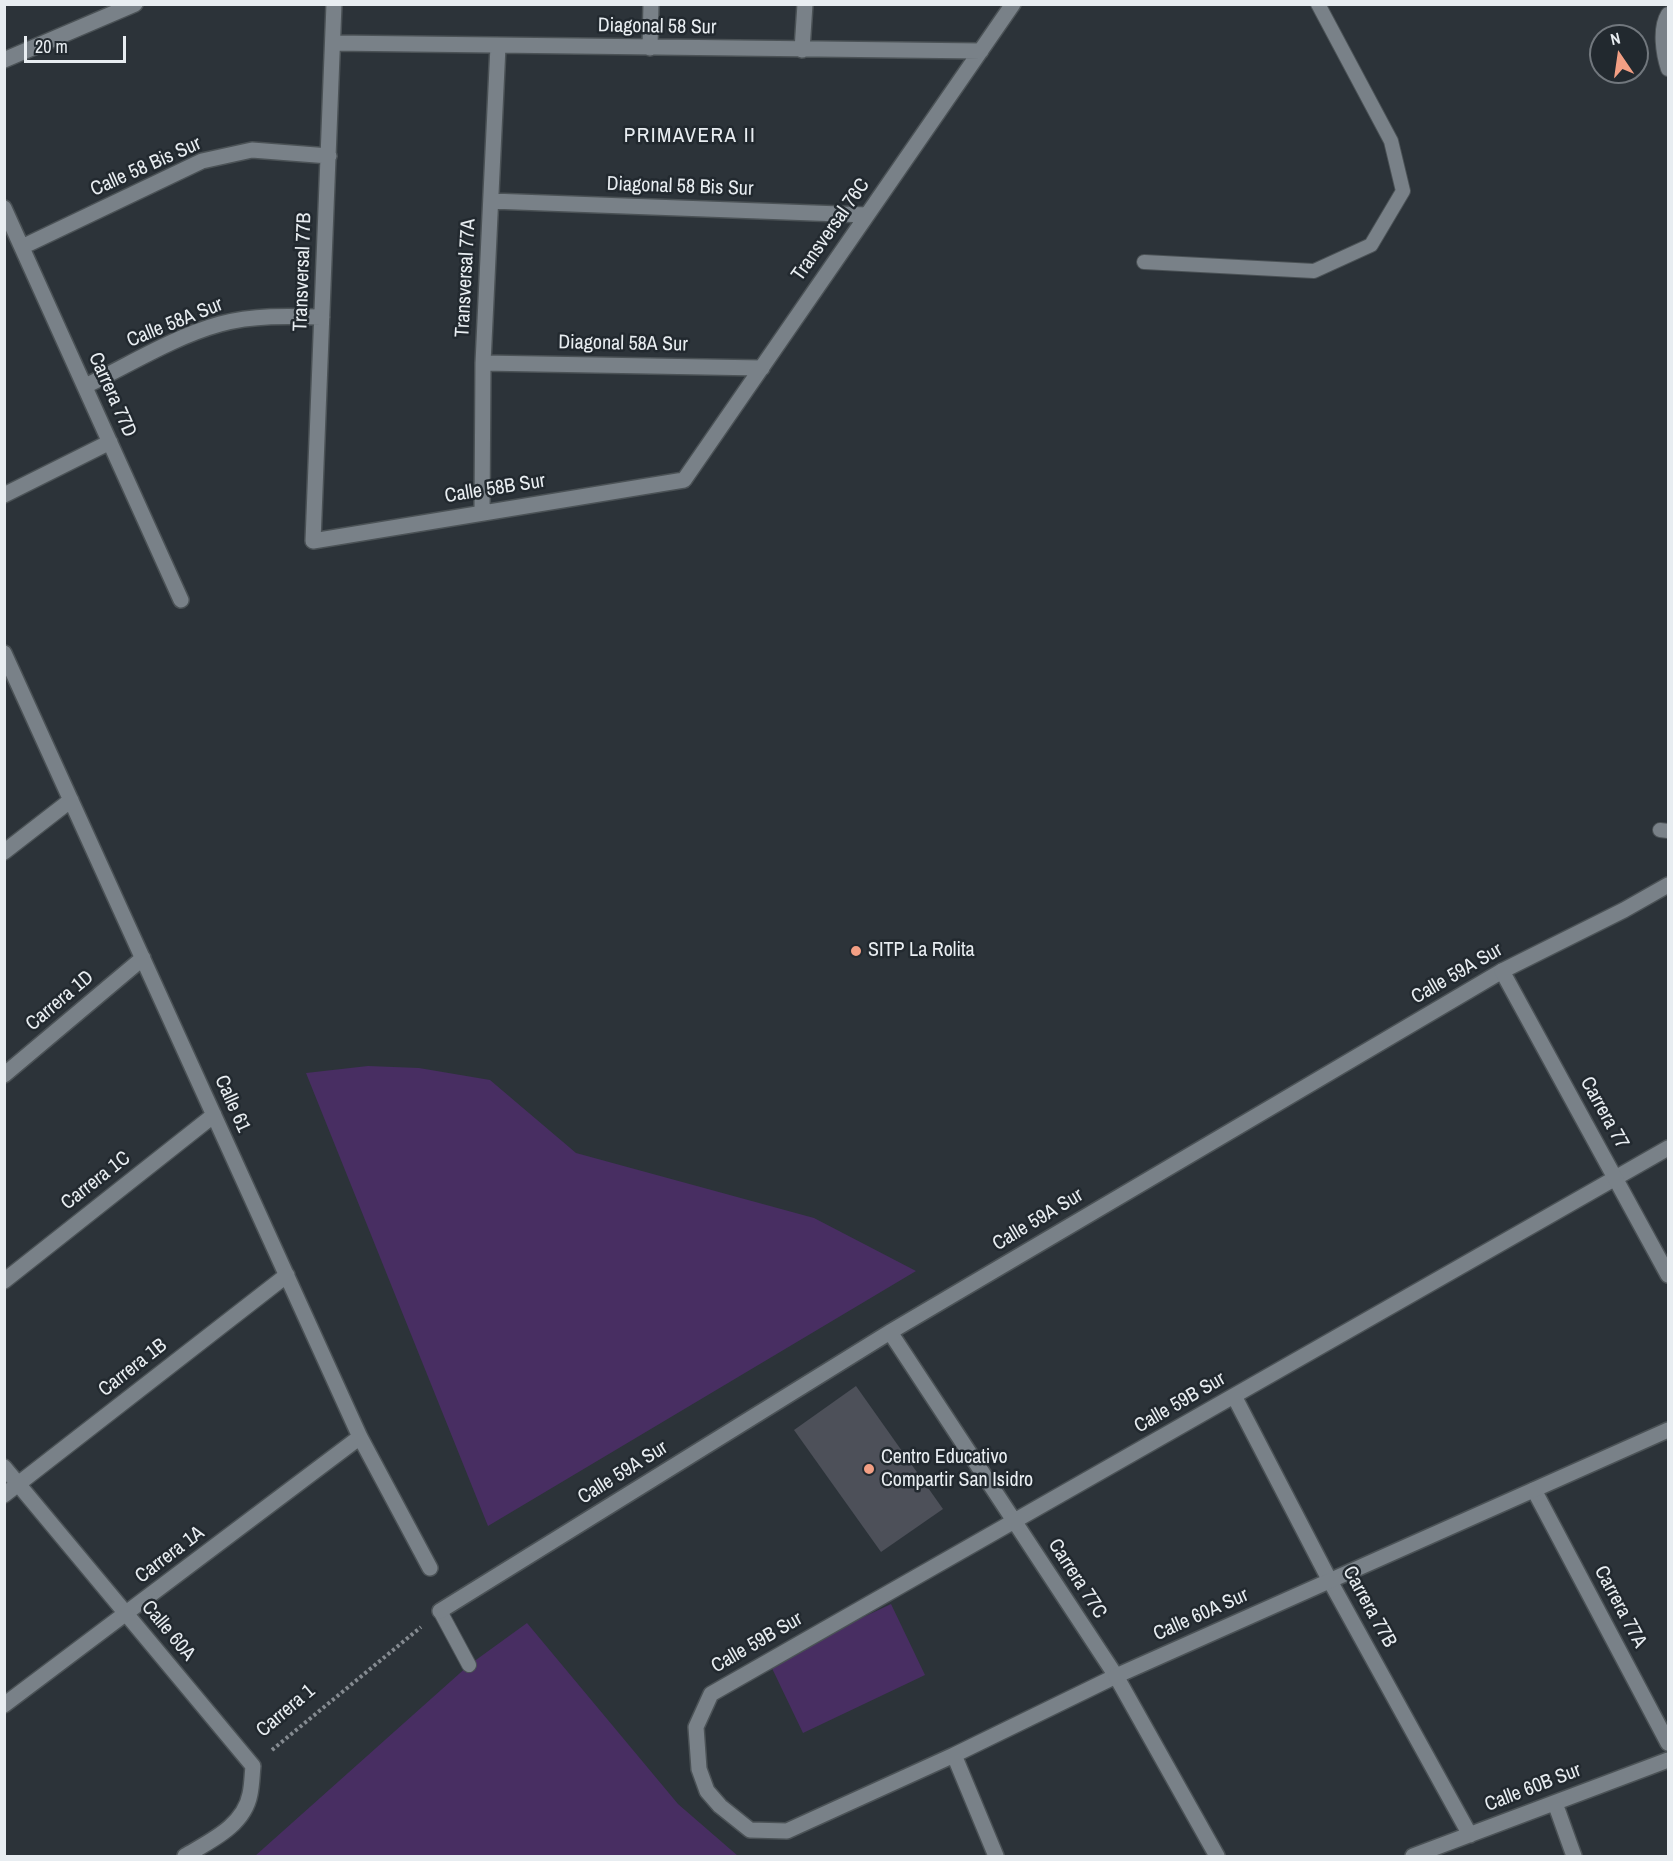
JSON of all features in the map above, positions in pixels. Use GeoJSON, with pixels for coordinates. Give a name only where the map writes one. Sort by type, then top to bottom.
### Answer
{"type":"FeatureCollection","features":[{"type":"Feature","properties":{"kind":"street"},"geometry":{"type":"LineString","coordinates":[[4,60],[135,4]]}},
{"type":"Feature","properties":{"kind":"street","name":"Transversal 77B"},"geometry":{"type":"LineString","coordinates":[[313,541],[334,4]]}},
{"type":"Feature","properties":{"kind":"street"},"geometry":{"type":"LineString","coordinates":[[650,48],[651,4]]}},
{"type":"Feature","properties":{"kind":"street"},"geometry":{"type":"LineString","coordinates":[[802,50],[805,4]]}},
{"type":"Feature","properties":{"kind":"street","name":"Transversal 76C"},"geometry":{"type":"LineString","coordinates":[[684,480],[1013,4]]}},
{"type":"Feature","properties":{"kind":"street","name":"Diagonal 58 Sur"},"geometry":{"type":"LineString","coordinates":[[333,44],[981,51]]}},
{"type":"Feature","properties":{"kind":"street","name":"Transversal 77A"},"geometry":{"type":"LineString","coordinates":[[482,513],[483,363],[498,46]]}},
{"type":"Feature","properties":{"kind":"street","name":"Calle 58 Bis Sur"},"geometry":{"type":"LineString","coordinates":[[22,247],[202,161],[252,150],[328,156]]}},
{"type":"Feature","properties":{"kind":"street","name":"Diagonal 58 Bis Sur"},"geometry":{"type":"LineString","coordinates":[[491,201],[867,215]]}},
{"type":"Feature","properties":{"kind":"street","name":"Carrera 77D"},"geometry":{"type":"LineString","coordinates":[[4,208],[181,600]]}},
{"type":"Feature","properties":{"kind":"street","name":"Calle 58A Sur"},"geometry":{"type":"LineString","coordinates":[[85,386],[177,341],[220,324],[264,316],[322,317]]}},
{"type":"Feature","properties":{"kind":"street","name":"Diagonal 58A Sur"},"geometry":{"type":"LineString","coordinates":[[483,363],[762,368]]}},
{"type":"Feature","properties":{"kind":"street"},"geometry":{"type":"LineString","coordinates":[[11,491],[110,442]]}},
{"type":"Feature","properties":{"kind":"street","name":"Calle 58B Sur"},"geometry":{"type":"LineString","coordinates":[[313,541],[684,480]]}},
{"type":"Feature","properties":{"kind":"street","name":"Calle 61"},"geometry":{"type":"LineString","coordinates":[[4,653],[360,1437],[430,1568]]}},
{"type":"Feature","properties":{"kind":"street"},"geometry":{"type":"LineString","coordinates":[[4,852],[71,801]]}},
{"type":"Feature","properties":{"kind":"street","name":"Calle 59A Sur"},"geometry":{"type":"LineString","coordinates":[[440,1611],[890,1332],[1502,971],[1624,910],[1668,885]]}},
{"type":"Feature","properties":{"kind":"street","name":"Carrera 1D"},"geometry":{"type":"LineString","coordinates":[[4,1075],[143,958]]}},
{"type":"Feature","properties":{"kind":"street","name":"Carrera 77"},"geometry":{"type":"LineString","coordinates":[[1502,971],[1668,1275]]}},
{"type":"Feature","properties":{"kind":"street","name":"Carrera 1C"},"geometry":{"type":"LineString","coordinates":[[4,1281],[214,1115]]}},
{"type":"Feature","properties":{"kind":"street","name":"Calle 59B Sur"},"geometry":{"type":"LineString","coordinates":[[750,1830],[720,1806],[706,1791],[699,1769],[696,1727],[711,1694],[1668,1148]]}},
{"type":"Feature","properties":{"kind":"street","name":"Carrera 1B"},"geometry":{"type":"LineString","coordinates":[[4,1495],[287,1275]]}},
{"type":"Feature","properties":{"kind":"street","name":"Carrera 77C"},"geometry":{"type":"LineString","coordinates":[[890,1332],[1116,1676],[1217,1857]]}},
{"type":"Feature","properties":{"kind":"street","name":"Carrera 77B"},"geometry":{"type":"LineString","coordinates":[[1234,1396],[1330,1581],[1470,1835]]}},
{"type":"Feature","properties":{"kind":"street","name":"Calle 60A Sur"},"geometry":{"type":"LineString","coordinates":[[750,1830],[787,1831],[954,1755],[1116,1676],[1668,1431]]}},
{"type":"Feature","properties":{"kind":"street","name":"Carrera 1A"},"geometry":{"type":"LineString","coordinates":[[4,1705],[360,1437]]}},
{"type":"Feature","properties":{"kind":"street","name":"Calle 60A"},"geometry":{"type":"LineString","coordinates":[[4,1467],[253,1766]]}},
{"type":"Feature","properties":{"kind":"street","name":"Carrera 77A"},"geometry":{"type":"LineString","coordinates":[[1534,1490],[1668,1743]]}},
{"type":"Feature","properties":{"kind":"street"},"geometry":{"type":"LineString","coordinates":[[954,1755],[996,1857]]}},
{"type":"Feature","properties":{"kind":"street","name":"Calle 60B Sur"},"geometry":{"type":"LineString","coordinates":[[1413,1857],[1668,1760]]}},
{"type":"Feature","properties":{"kind":"street","name":"Carrera 1"},"geometry":{"type":"LineString","coordinates":[[185,1857],[223,1834],[241,1816],[250,1795],[253,1766]]}},
{"type":"Feature","properties":{"kind":"street"},"geometry":{"type":"LineString","coordinates":[[1555,1803],[1574,1857]]}},
{"type":"Feature","properties":{"kind":"lane"},"geometry":{"type":"LineString","coordinates":[[1144,262],[1314,271],[1371,245],[1403,191],[1390,141],[1318,4]]}},
{"type":"Feature","properties":{"kind":"lane"},"geometry":{"type":"LineString","coordinates":[[1668,14],[1664,20],[1664,56],[1668,69]]}},
{"type":"Feature","properties":{"kind":"lane"},"geometry":{"type":"LineString","coordinates":[[440,1611],[469,1665]]}},
{"type":"Feature","properties":{"kind":"path","name":"Carrera 1"},"geometry":{"type":"LineString","coordinates":[[253,1766],[440,1611]]}},
{"type":"Feature","properties":{"kind":"shaded area"},"geometry":{"type":"Polygon","coordinates":[[[368,1066],[419,1068],[490,1080],[576,1153],[814,1218],[916,1271],[488,1526],[306,1073],[368,1066]]]}},
{"type":"Feature","properties":{"kind":"shaded area"},"geometry":{"type":"Polygon","coordinates":[[[891,1604],[925,1675],[803,1733],[769,1662],[891,1604]]]}},
{"type":"Feature","properties":{"kind":"shaded area"},"geometry":{"type":"Polygon","coordinates":[[[527,1623],[678,1804],[738,1856],[255,1856],[469,1665],[527,1623]]]}},
{"type":"Feature","properties":{"kind":"building","name":"Centro Educativo Compartir San Isidro"},"geometry":{"type":"Polygon","coordinates":[[[856,1386],[943,1509],[881,1552],[794,1430],[856,1386]]]}},
{"type":"Feature","properties":{"kind":"place","name":"SITP La Rolita"},"geometry":{"type":"Point","coordinates":[856,951]}},
{"type":"Feature","properties":{"kind":"place","name":"Centro Educativo Compartir San Isidro"},"geometry":{"type":"Point","coordinates":[869,1469]}},
{"type":"Feature","properties":{"kind":"district","name":"PRIMAVERA II"},"geometry":{"type":"Point","coordinates":[690,136]}}]}
